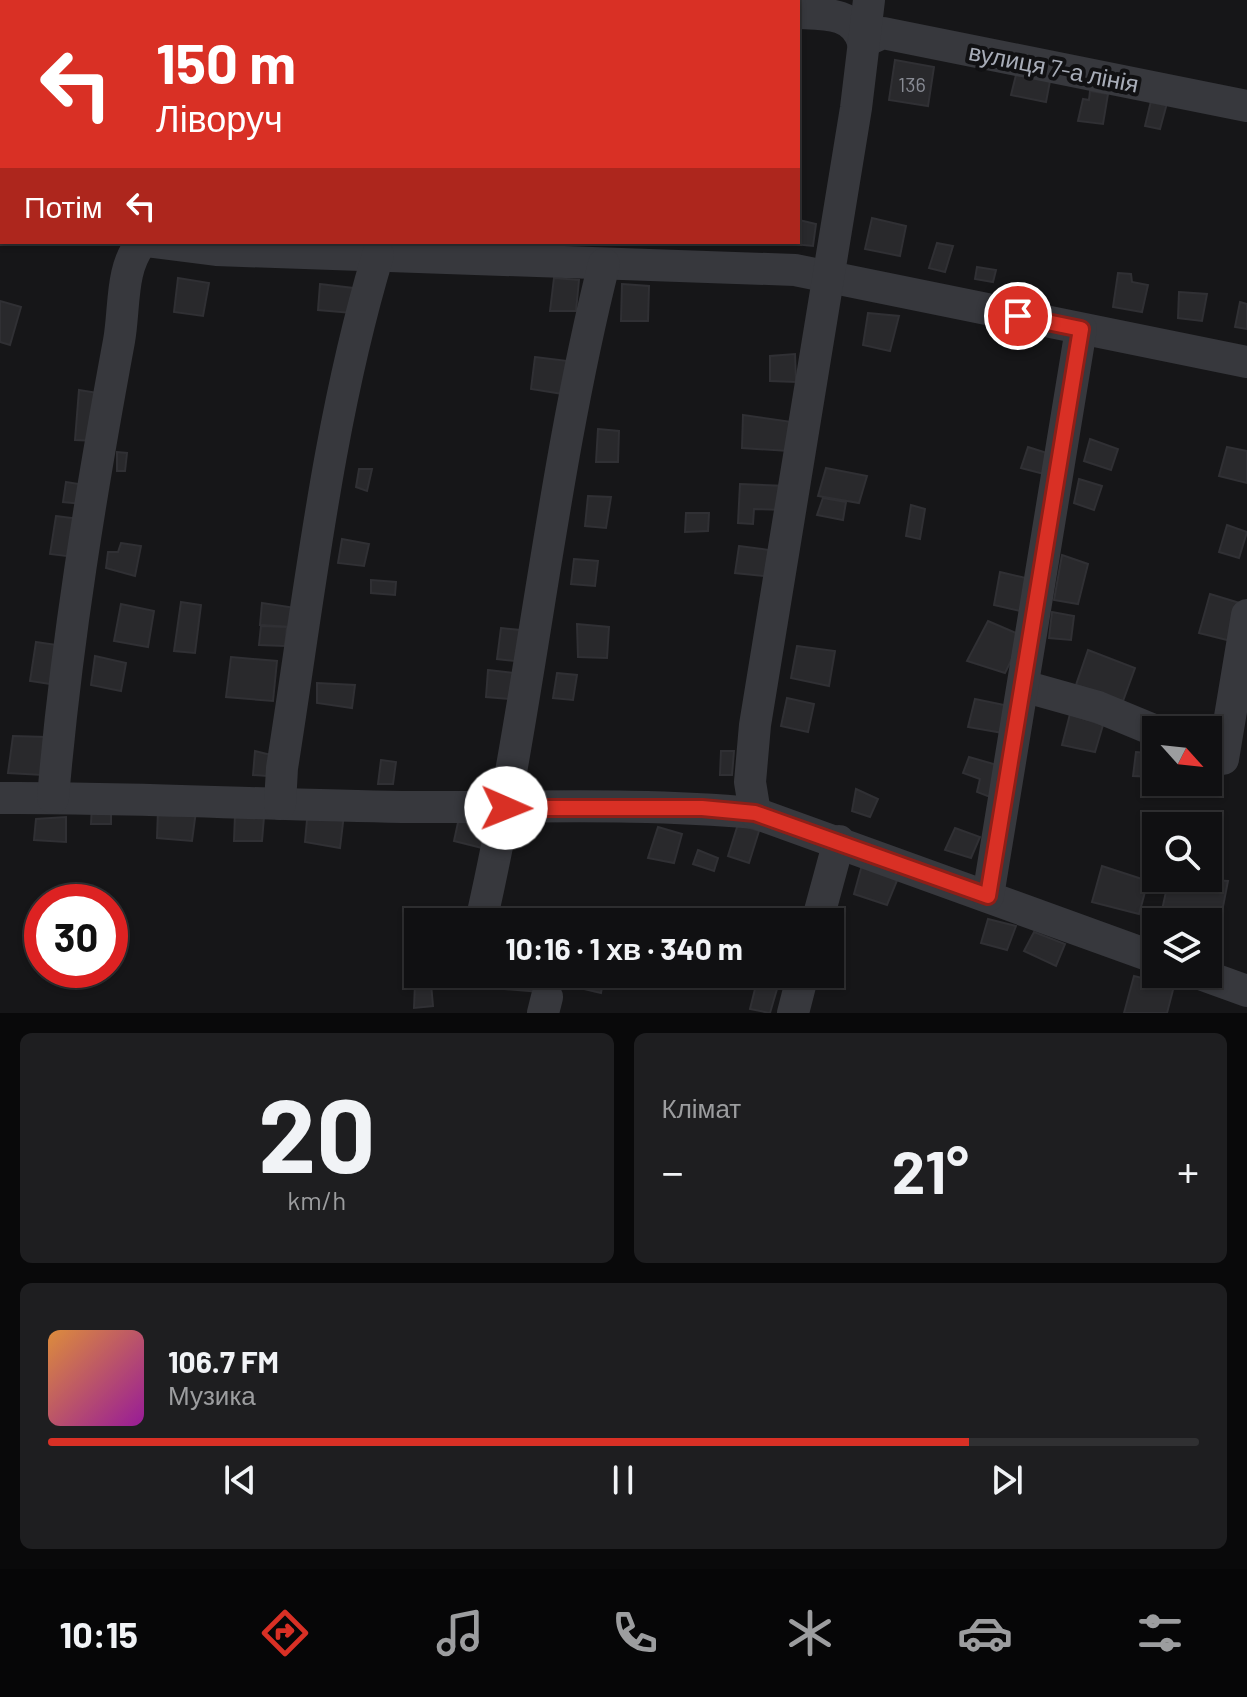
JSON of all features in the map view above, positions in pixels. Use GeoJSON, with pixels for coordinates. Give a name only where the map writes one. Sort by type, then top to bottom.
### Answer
{"type":"FeatureCollection","features":[{"type":"Feature","properties":{"kind":"street"},"geometry":{"type":"LineString","coordinates":[[755,813],[750,782],[755,725],[856,108],[869,0]]}},
{"type":"Feature","properties":{"kind":"street"},"geometry":{"type":"LineString","coordinates":[[800,13],[845,19],[859,30],[863,42]]}},
{"type":"Feature","properties":{"kind":"street","name":"вулиця 7-а лінія"},"geometry":{"type":"LineString","coordinates":[[863,42],[883,33],[1247,106]]}},
{"type":"Feature","properties":{"kind":"street"},"geometry":{"type":"LineString","coordinates":[[53,798],[77,588],[122,322],[126,277],[134,252],[140,244]]}},
{"type":"Feature","properties":{"kind":"street"},"geometry":{"type":"LineString","coordinates":[[176,244],[216,250],[795,270],[1247,362]]}},
{"type":"Feature","properties":{"kind":"street"},"geometry":{"type":"LineString","coordinates":[[280,804],[282,768],[321,522],[364,304],[378,255]]}},
{"type":"Feature","properties":{"kind":"street"},"geometry":{"type":"LineString","coordinates":[[484,908],[506,808],[547,548],[587,333],[604,264]]}},
{"type":"Feature","properties":{"kind":"street"},"geometry":{"type":"LineString","coordinates":[[988,896],[1081,329]]}},
{"type":"Feature","properties":{"kind":"street"},"geometry":{"type":"LineString","coordinates":[[1226,760],[1247,615]]}},
{"type":"Feature","properties":{"kind":"street"},"geometry":{"type":"LineString","coordinates":[[1023,686],[1098,707],[1142,725]]}},
{"type":"Feature","properties":{"kind":"street"},"geometry":{"type":"LineString","coordinates":[[0,798],[506,808],[702,808],[755,813],[1142,953]]}},
{"type":"Feature","properties":{"kind":"street"},"geometry":{"type":"LineString","coordinates":[[821,908],[839,841]]}},
{"type":"Feature","properties":{"kind":"street"},"geometry":{"type":"LineString","coordinates":[[1222,982],[1247,991]]}},
{"type":"Feature","properties":{"kind":"street"},"geometry":{"type":"LineString","coordinates":[[793,1013],[799,988]]}},
{"type":"Feature","properties":{"kind":"building"},"geometry":{"type":"Polygon","coordinates":[[[895,60],[934,67],[928,106],[889,100],[895,60]]]}},
{"type":"Feature","properties":{"kind":"building"},"geometry":{"type":"Polygon","coordinates":[[[1016,75],[1050,81],[1046,102],[1011,95],[1016,75]]]}},
{"type":"Feature","properties":{"kind":"building"},"geometry":{"type":"Polygon","coordinates":[[[1090,91],[1108,94],[1103,124],[1078,121],[1083,99],[1089,100],[1090,91]]]}},
{"type":"Feature","properties":{"kind":"building"},"geometry":{"type":"Polygon","coordinates":[[[1151,101],[1167,103],[1160,129],[1145,126],[1151,101]]]}},
{"type":"Feature","properties":{"kind":"building"},"geometry":{"type":"Polygon","coordinates":[[[872,218],[906,226],[900,256],[865,249],[872,218]]]}},
{"type":"Feature","properties":{"kind":"building"},"geometry":{"type":"Polygon","coordinates":[[[800,220],[816,224],[813,246],[794,244],[800,244],[800,220]]]}},
{"type":"Feature","properties":{"kind":"building"},"geometry":{"type":"Polygon","coordinates":[[[937,243],[953,246],[945,272],[929,268],[937,243]]]}},
{"type":"Feature","properties":{"kind":"building"},"geometry":{"type":"Polygon","coordinates":[[[977,267],[996,270],[993,282],[975,279],[977,267]]]}},
{"type":"Feature","properties":{"kind":"building"},"geometry":{"type":"Polygon","coordinates":[[[1118,273],[1131,274],[1132,282],[1148,285],[1142,312],[1113,307],[1118,273]]]}},
{"type":"Feature","properties":{"kind":"building"},"geometry":{"type":"Polygon","coordinates":[[[178,278],[209,283],[203,316],[174,312],[178,278]]]}},
{"type":"Feature","properties":{"kind":"building"},"geometry":{"type":"Polygon","coordinates":[[[554,278],[579,280],[576,311],[550,311],[554,278]]]}},
{"type":"Feature","properties":{"kind":"building"},"geometry":{"type":"Polygon","coordinates":[[[320,284],[353,288],[352,313],[318,310],[320,284]]]}},
{"type":"Feature","properties":{"kind":"building"},"geometry":{"type":"Polygon","coordinates":[[[622,284],[649,286],[648,321],[621,321],[622,284]]]}},
{"type":"Feature","properties":{"kind":"building"},"geometry":{"type":"Polygon","coordinates":[[[1179,292],[1207,294],[1202,321],[1178,318],[1179,292]]]}},
{"type":"Feature","properties":{"kind":"building"},"geometry":{"type":"Polygon","coordinates":[[[0,301],[21,307],[10,345],[0,342],[0,301]]]}},
{"type":"Feature","properties":{"kind":"building"},"geometry":{"type":"Polygon","coordinates":[[[1240,302],[1247,304],[1247,329],[1235,327],[1240,302]]]}},
{"type":"Feature","properties":{"kind":"building"},"geometry":{"type":"Polygon","coordinates":[[[868,313],[899,316],[890,351],[863,345],[868,313]]]}},
{"type":"Feature","properties":{"kind":"building"},"geometry":{"type":"Polygon","coordinates":[[[795,354],[796,382],[770,381],[770,356],[795,354]]]}},
{"type":"Feature","properties":{"kind":"building"},"geometry":{"type":"Polygon","coordinates":[[[535,357],[568,361],[563,394],[531,389],[535,357]]]}},
{"type":"Feature","properties":{"kind":"building"},"geometry":{"type":"Polygon","coordinates":[[[79,390],[104,394],[98,441],[75,440],[79,390]]]}},
{"type":"Feature","properties":{"kind":"building"},"geometry":{"type":"Polygon","coordinates":[[[743,415],[792,422],[789,451],[742,448],[743,415]]]}},
{"type":"Feature","properties":{"kind":"building"},"geometry":{"type":"Polygon","coordinates":[[[598,429],[619,431],[618,462],[596,462],[598,429]]]}},
{"type":"Feature","properties":{"kind":"building"},"geometry":{"type":"Polygon","coordinates":[[[1090,439],[1118,449],[1111,470],[1084,461],[1090,439]]]}},
{"type":"Feature","properties":{"kind":"building"},"geometry":{"type":"Polygon","coordinates":[[[1028,447],[1053,455],[1048,475],[1021,468],[1028,447]]]}},
{"type":"Feature","properties":{"kind":"building"},"geometry":{"type":"Polygon","coordinates":[[[1227,447],[1247,451],[1247,483],[1219,476],[1227,447]]]}},
{"type":"Feature","properties":{"kind":"building"},"geometry":{"type":"Polygon","coordinates":[[[117,452],[127,453],[125,471],[117,471],[117,452]]]}},
{"type":"Feature","properties":{"kind":"building"},"geometry":{"type":"Polygon","coordinates":[[[826,468],[867,476],[859,503],[818,496],[826,468]]]}},
{"type":"Feature","properties":{"kind":"building"},"geometry":{"type":"Polygon","coordinates":[[[359,469],[372,469],[367,491],[356,487],[359,469]]]}},
{"type":"Feature","properties":{"kind":"building"},"geometry":{"type":"Polygon","coordinates":[[[1079,479],[1102,486],[1094,510],[1074,503],[1079,479]]]}},
{"type":"Feature","properties":{"kind":"building"},"geometry":{"type":"Polygon","coordinates":[[[66,482],[85,485],[83,504],[63,502],[66,482]]]}},
{"type":"Feature","properties":{"kind":"building"},"geometry":{"type":"Polygon","coordinates":[[[740,484],[787,486],[785,510],[754,509],[753,524],[738,523],[740,484]]]}},
{"type":"Feature","properties":{"kind":"building"},"geometry":{"type":"Polygon","coordinates":[[[588,496],[611,497],[606,528],[585,526],[588,496]]]}},
{"type":"Feature","properties":{"kind":"building"},"geometry":{"type":"Polygon","coordinates":[[[823,498],[846,502],[843,520],[817,515],[823,498]]]}},
{"type":"Feature","properties":{"kind":"building"},"geometry":{"type":"Polygon","coordinates":[[[911,505],[925,509],[920,539],[906,536],[911,505]]]}},
{"type":"Feature","properties":{"kind":"building"},"geometry":{"type":"Polygon","coordinates":[[[686,513],[709,513],[708,531],[685,532],[686,513]]]}},
{"type":"Feature","properties":{"kind":"building"},"geometry":{"type":"Polygon","coordinates":[[[56,516],[80,519],[74,557],[50,554],[56,516]]]}},
{"type":"Feature","properties":{"kind":"building"},"geometry":{"type":"Polygon","coordinates":[[[1227,525],[1247,532],[1239,558],[1219,552],[1227,525]]]}},
{"type":"Feature","properties":{"kind":"building"},"geometry":{"type":"Polygon","coordinates":[[[342,539],[369,544],[364,566],[338,563],[342,539]]]}},
{"type":"Feature","properties":{"kind":"building"},"geometry":{"type":"Polygon","coordinates":[[[121,543],[141,546],[135,576],[106,568],[108,552],[118,552],[121,543]]]}},
{"type":"Feature","properties":{"kind":"building"},"geometry":{"type":"Polygon","coordinates":[[[739,546],[769,550],[765,576],[735,573],[739,546]]]}},
{"type":"Feature","properties":{"kind":"building"},"geometry":{"type":"Polygon","coordinates":[[[1062,555],[1088,564],[1078,604],[1054,600],[1062,555]]]}},
{"type":"Feature","properties":{"kind":"building"},"geometry":{"type":"Polygon","coordinates":[[[574,559],[598,561],[595,586],[571,584],[574,559]]]}},
{"type":"Feature","properties":{"kind":"building"},"geometry":{"type":"Polygon","coordinates":[[[1000,572],[1030,579],[1020,611],[994,605],[1000,572]]]}},
{"type":"Feature","properties":{"kind":"building"},"geometry":{"type":"Polygon","coordinates":[[[371,580],[396,582],[395,595],[371,593],[371,580]]]}},
{"type":"Feature","properties":{"kind":"building"},"geometry":{"type":"Polygon","coordinates":[[[1210,594],[1243,604],[1235,642],[1199,633],[1210,594]]]}},
{"type":"Feature","properties":{"kind":"building"},"geometry":{"type":"Polygon","coordinates":[[[181,602],[201,605],[195,653],[174,651],[181,602]]]}},
{"type":"Feature","properties":{"kind":"building"},"geometry":{"type":"Polygon","coordinates":[[[262,603],[296,608],[293,627],[260,625],[262,603]]]}},
{"type":"Feature","properties":{"kind":"building"},"geometry":{"type":"Polygon","coordinates":[[[121,604],[154,611],[148,647],[114,641],[121,604]]]}},
{"type":"Feature","properties":{"kind":"building"},"geometry":{"type":"Polygon","coordinates":[[[1052,612],[1074,616],[1071,640],[1049,638],[1052,612]]]}},
{"type":"Feature","properties":{"kind":"building"},"geometry":{"type":"Polygon","coordinates":[[[988,621],[1023,636],[1005,673],[967,661],[988,621]]]}},
{"type":"Feature","properties":{"kind":"building"},"geometry":{"type":"Polygon","coordinates":[[[577,624],[609,627],[607,658],[578,657],[577,624]]]}},
{"type":"Feature","properties":{"kind":"building"},"geometry":{"type":"Polygon","coordinates":[[[261,626],[287,627],[285,646],[259,645],[261,626]]]}},
{"type":"Feature","properties":{"kind":"building"},"geometry":{"type":"Polygon","coordinates":[[[501,628],[520,630],[515,661],[497,659],[501,628]]]}},
{"type":"Feature","properties":{"kind":"building"},"geometry":{"type":"Polygon","coordinates":[[[36,642],[57,645],[51,684],[30,681],[36,642]]]}},
{"type":"Feature","properties":{"kind":"building"},"geometry":{"type":"Polygon","coordinates":[[[797,646],[835,651],[829,686],[791,678],[797,646]]]}},
{"type":"Feature","properties":{"kind":"building"},"geometry":{"type":"Polygon","coordinates":[[[1088,650],[1135,668],[1123,701],[1076,685],[1088,650]]]}},
{"type":"Feature","properties":{"kind":"building"},"geometry":{"type":"Polygon","coordinates":[[[95,656],[126,663],[121,691],[91,685],[95,656]]]}},
{"type":"Feature","properties":{"kind":"building"},"geometry":{"type":"Polygon","coordinates":[[[231,657],[277,661],[273,701],[226,697],[231,657]]]}},
{"type":"Feature","properties":{"kind":"building"},"geometry":{"type":"Polygon","coordinates":[[[488,670],[514,673],[510,699],[486,697],[488,670]]]}},
{"type":"Feature","properties":{"kind":"building"},"geometry":{"type":"Polygon","coordinates":[[[557,673],[577,675],[573,700],[553,698],[557,673]]]}},
{"type":"Feature","properties":{"kind":"building"},"geometry":{"type":"Polygon","coordinates":[[[317,683],[355,685],[352,708],[317,703],[317,683]]]}},
{"type":"Feature","properties":{"kind":"building"},"geometry":{"type":"Polygon","coordinates":[[[787,698],[814,704],[808,732],[781,726],[787,698]]]}},
{"type":"Feature","properties":{"kind":"building"},"geometry":{"type":"Polygon","coordinates":[[[975,699],[1009,706],[1003,733],[968,727],[975,699]]]}},
{"type":"Feature","properties":{"kind":"building"},"geometry":{"type":"Polygon","coordinates":[[[1070,714],[1103,725],[1095,752],[1062,745],[1070,714]]]}},
{"type":"Feature","properties":{"kind":"building"},"geometry":{"type":"Polygon","coordinates":[[[13,736],[46,737],[43,775],[8,773],[13,736]]]}},
{"type":"Feature","properties":{"kind":"building"},"geometry":{"type":"Polygon","coordinates":[[[255,751],[271,755],[267,776],[253,775],[255,751]]]}},
{"type":"Feature","properties":{"kind":"building"},"geometry":{"type":"Polygon","coordinates":[[[721,751],[734,751],[732,775],[720,775],[721,751]]]}},
{"type":"Feature","properties":{"kind":"building"},"geometry":{"type":"Polygon","coordinates":[[[1136,752],[1142,753],[1142,776],[1133,776],[1136,752]]]}},
{"type":"Feature","properties":{"kind":"building"},"geometry":{"type":"Polygon","coordinates":[[[969,757],[997,765],[990,797],[977,792],[980,779],[963,773],[969,757]]]}},
{"type":"Feature","properties":{"kind":"building"},"geometry":{"type":"Polygon","coordinates":[[[381,760],[396,762],[393,784],[378,784],[381,760]]]}},
{"type":"Feature","properties":{"kind":"building"},"geometry":{"type":"Polygon","coordinates":[[[856,789],[878,799],[870,817],[852,811],[856,789]]]}},
{"type":"Feature","properties":{"kind":"building"},"geometry":{"type":"Polygon","coordinates":[[[92,806],[111,807],[111,824],[91,824],[92,806]]]}},
{"type":"Feature","properties":{"kind":"building"},"geometry":{"type":"Polygon","coordinates":[[[308,809],[344,814],[340,848],[305,842],[308,809]]]}},
{"type":"Feature","properties":{"kind":"building"},"geometry":{"type":"Polygon","coordinates":[[[158,810],[196,811],[192,841],[157,838],[158,810]]]}},
{"type":"Feature","properties":{"kind":"building"},"geometry":{"type":"Polygon","coordinates":[[[235,815],[264,817],[262,841],[234,841],[235,815]]]}},
{"type":"Feature","properties":{"kind":"building"},"geometry":{"type":"Polygon","coordinates":[[[66,817],[66,842],[34,840],[36,819],[66,817]]]}},
{"type":"Feature","properties":{"kind":"building"},"geometry":{"type":"Polygon","coordinates":[[[459,818],[499,826],[494,851],[454,841],[459,818]]]}},
{"type":"Feature","properties":{"kind":"building"},"geometry":{"type":"Polygon","coordinates":[[[738,824],[759,831],[749,863],[728,856],[738,824]]]}},
{"type":"Feature","properties":{"kind":"building"},"geometry":{"type":"Polygon","coordinates":[[[658,827],[682,834],[674,863],[648,858],[658,827]]]}},
{"type":"Feature","properties":{"kind":"building"},"geometry":{"type":"Polygon","coordinates":[[[955,828],[980,837],[971,858],[945,850],[955,828]]]}},
{"type":"Feature","properties":{"kind":"building"},"geometry":{"type":"Polygon","coordinates":[[[698,850],[718,858],[714,871],[693,864],[698,850]]]}},
{"type":"Feature","properties":{"kind":"building"},"geometry":{"type":"Polygon","coordinates":[[[862,865],[898,878],[887,905],[854,894],[862,865]]]}},
{"type":"Feature","properties":{"kind":"building"},"geometry":{"type":"Polygon","coordinates":[[[1102,866],[1142,879],[1142,892],[1145,892],[1139,914],[1092,902],[1102,866]]]}},
{"type":"Feature","properties":{"kind":"building"},"geometry":{"type":"Polygon","coordinates":[[[1222,881],[1228,881],[1222,912],[1222,908],[1162,908],[1166,892],[1222,892],[1222,881]]]}},
{"type":"Feature","properties":{"kind":"building"},"geometry":{"type":"Polygon","coordinates":[[[988,919],[1016,926],[1007,950],[981,943],[988,919]]]}},
{"type":"Feature","properties":{"kind":"building"},"geometry":{"type":"Polygon","coordinates":[[[1034,932],[1065,944],[1056,966],[1024,951],[1034,932]]]}},
{"type":"Feature","properties":{"kind":"building"},"geometry":{"type":"Polygon","coordinates":[[[1134,976],[1142,978],[1142,988],[1173,988],[1167,1013],[1124,1013],[1134,976]]]}},
{"type":"Feature","properties":{"kind":"building"},"geometry":{"type":"Polygon","coordinates":[[[415,988],[431,988],[433,1006],[414,1008],[415,988]]]}},
{"type":"Feature","properties":{"kind":"building"},"geometry":{"type":"Polygon","coordinates":[[[505,988],[540,988],[540,992],[505,988]]]}},
{"type":"Feature","properties":{"kind":"building"},"geometry":{"type":"Polygon","coordinates":[[[584,988],[602,988],[601,993],[584,988]]]}},
{"type":"Feature","properties":{"kind":"building"},"geometry":{"type":"Polygon","coordinates":[[[755,988],[777,989],[770,1013],[750,1009],[755,988]]]}},
{"type":"Feature","properties":{"kind":"route"},"geometry":{"type":"LineString","coordinates":[[506,808],[702,808],[755,813],[988,896],[1081,329],[1018,316]]}}]}
